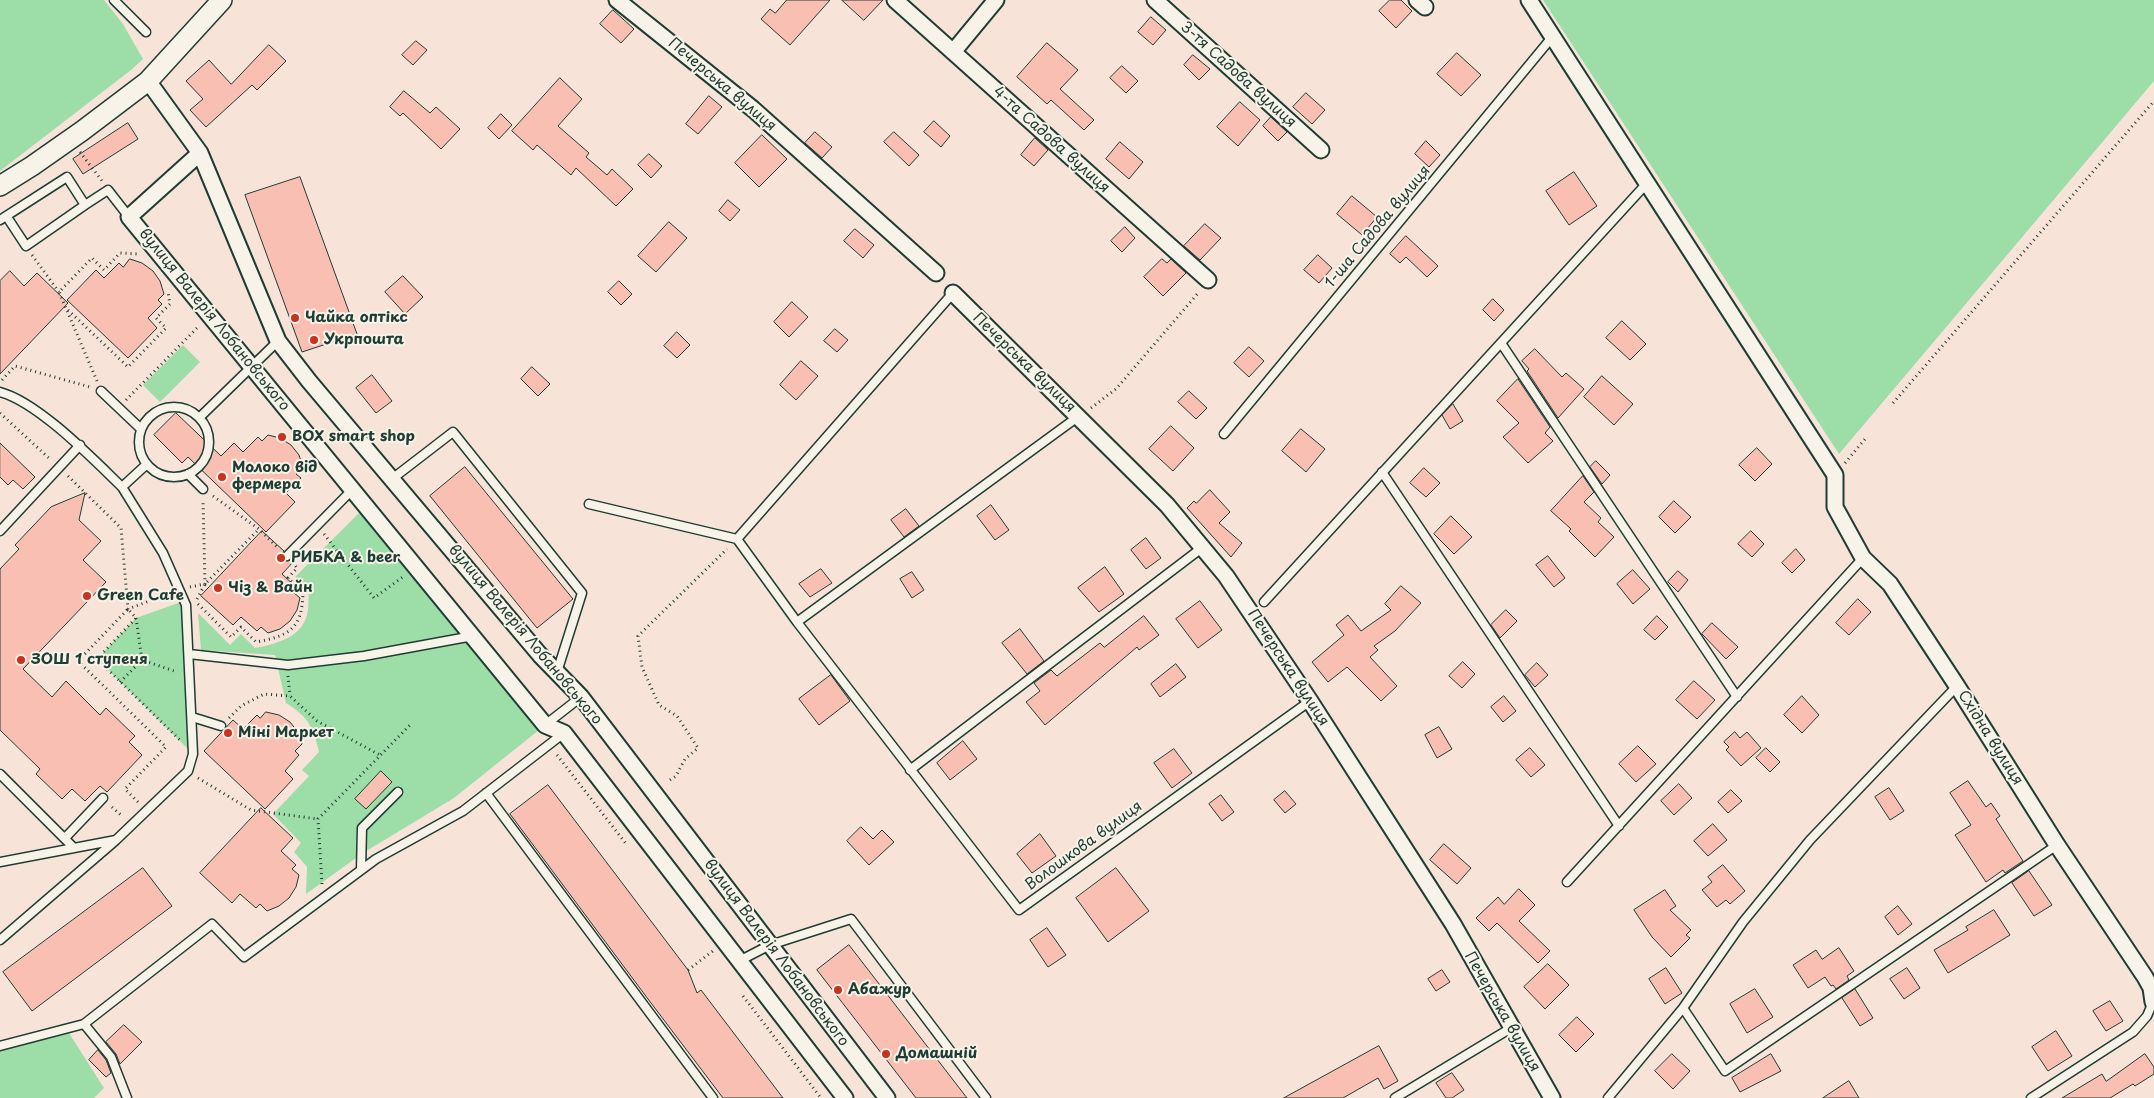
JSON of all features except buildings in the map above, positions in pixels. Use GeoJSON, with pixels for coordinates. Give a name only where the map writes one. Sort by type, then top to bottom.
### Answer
{"type":"FeatureCollection","features":[{"type":"Feature","properties":{"kind":"street"},"geometry":{"type":"LineString","coordinates":[[0,186],[71,139],[148,81],[222,0]]}},
{"type":"Feature","properties":{"kind":"street","name":"Печерська вулиця"},"geometry":{"type":"LineString","coordinates":[[617,0],[753,109],[936,273]]}},
{"type":"Feature","properties":{"kind":"street","name":"4-та Садова вулиця"},"geometry":{"type":"LineString","coordinates":[[895,0],[1208,280]]}},
{"type":"Feature","properties":{"kind":"street"},"geometry":{"type":"LineString","coordinates":[[953,52],[996,0]]}},
{"type":"Feature","properties":{"kind":"street","name":"3-тя Садова вулиця"},"geometry":{"type":"LineString","coordinates":[[1155,0],[1321,150]]}},
{"type":"Feature","properties":{"kind":"street"},"geometry":{"type":"LineString","coordinates":[[1530,0],[1835,475]]}},
{"type":"Feature","properties":{"kind":"street","name":"вулиця Валерія Лобановського"},"geometry":{"type":"LineString","coordinates":[[148,81],[200,153],[278,341],[309,381],[392,479],[581,698],[887,1098]]}},
{"type":"Feature","properties":{"kind":"street","name":"вулиця Валерія Лобановського"},"geometry":{"type":"LineString","coordinates":[[200,153],[129,217],[545,725],[564,733],[845,1098]]}},
{"type":"Feature","properties":{"kind":"street","name":"Печерська вулиця"},"geometry":{"type":"LineString","coordinates":[[953,293],[1167,505],[1203,547],[1253,614],[1453,924],[1552,1098]]}},
{"type":"Feature","properties":{"kind":"street","name":"Східна вулиця"},"geometry":{"type":"LineString","coordinates":[[1835,475],[1835,507],[1863,558],[1890,584],[1957,686],[2057,845],[2152,988],[2153,1002]]}},
{"type":"Feature","properties":{"kind":"lane"},"geometry":{"type":"LineString","coordinates":[[114,0],[146,32]]}},
{"type":"Feature","properties":{"kind":"lane","name":"1-ша Садова вулиця"},"geometry":{"type":"LineString","coordinates":[[1224,434],[1553,36]]}},
{"type":"Feature","properties":{"kind":"lane"},"geometry":{"type":"LineString","coordinates":[[85,205],[67,177],[3,218],[26,246],[108,190]]}},
{"type":"Feature","properties":{"kind":"lane"},"geometry":{"type":"LineString","coordinates":[[1264,602],[1648,182]]}},
{"type":"Feature","properties":{"kind":"lane","name":"вулиця Валерія Лобановського"},"geometry":{"type":"LineString","coordinates":[[108,190],[129,217]]}},
{"type":"Feature","properties":{"kind":"lane"},"geometry":{"type":"LineString","coordinates":[[589,504],[736,539],[953,293]]}},
{"type":"Feature","properties":{"kind":"lane"},"geometry":{"type":"LineString","coordinates":[[200,417],[278,341]]}},
{"type":"Feature","properties":{"kind":"lane"},"geometry":{"type":"LineString","coordinates":[[1501,343],[1737,697]]}},
{"type":"Feature","properties":{"kind":"lane"},"geometry":{"type":"LineString","coordinates":[[102,390],[141,429]]}},
{"type":"Feature","properties":{"kind":"lane"},"geometry":{"type":"LineString","coordinates":[[0,392],[9,395],[39,414],[80,446],[122,487],[163,553],[186,605],[194,754],[188,771],[147,811],[0,940]]}},
{"type":"Feature","properties":{"kind":"lane"},"geometry":{"type":"LineString","coordinates":[[179,406],[190,410],[200,417],[208,432],[209,449],[205,460],[198,468],[188,474],[177,477],[166,476],[155,471],[147,464],[141,453],[139,441],[141,429],[151,415],[167,407],[179,406]]}},
{"type":"Feature","properties":{"kind":"lane"},"geometry":{"type":"LineString","coordinates":[[797,622],[1079,416]]}},
{"type":"Feature","properties":{"kind":"lane"},"geometry":{"type":"LineString","coordinates":[[392,479],[454,432],[582,593],[557,672]]}},
{"type":"Feature","properties":{"kind":"lane"},"geometry":{"type":"LineString","coordinates":[[0,531],[80,446]]}},
{"type":"Feature","properties":{"kind":"lane"},"geometry":{"type":"LineString","coordinates":[[122,487],[147,464]]}},
{"type":"Feature","properties":{"kind":"lane"},"geometry":{"type":"LineString","coordinates":[[1382,472],[1619,826]]}},
{"type":"Feature","properties":{"kind":"lane"},"geometry":{"type":"LineString","coordinates":[[188,474],[203,489]]}},
{"type":"Feature","properties":{"kind":"lane"},"geometry":{"type":"LineString","coordinates":[[286,556],[353,489]]}},
{"type":"Feature","properties":{"kind":"lane","name":"Волошкова вулиця"},"geometry":{"type":"LineString","coordinates":[[736,539],[797,622],[1019,910],[1310,700]]}},
{"type":"Feature","properties":{"kind":"lane"},"geometry":{"type":"LineString","coordinates":[[910,770],[1203,547]]}},
{"type":"Feature","properties":{"kind":"lane"},"geometry":{"type":"LineString","coordinates":[[1567,882],[1863,558]]}},
{"type":"Feature","properties":{"kind":"lane"},"geometry":{"type":"LineString","coordinates":[[188,654],[288,664],[364,656],[473,636]]}},
{"type":"Feature","properties":{"kind":"lane"},"geometry":{"type":"LineString","coordinates":[[1608,1098],[1683,1008],[1743,922],[1810,840],[1957,686]]}},
{"type":"Feature","properties":{"kind":"lane"},"geometry":{"type":"LineString","coordinates":[[545,725],[581,698]]}},
{"type":"Feature","properties":{"kind":"lane"},"geometry":{"type":"LineString","coordinates":[[192,717],[221,726]]}},
{"type":"Feature","properties":{"kind":"lane"},"geometry":{"type":"LineString","coordinates":[[0,1046],[84,1024],[212,924],[244,956],[376,859],[463,811],[564,733]]}},
{"type":"Feature","properties":{"kind":"lane"},"geometry":{"type":"LineString","coordinates":[[0,774],[74,848]]}},
{"type":"Feature","properties":{"kind":"lane"},"geometry":{"type":"LineString","coordinates":[[361,870],[362,828],[398,792]]}},
{"type":"Feature","properties":{"kind":"lane"},"geometry":{"type":"LineString","coordinates":[[486,793],[713,1098]]}},
{"type":"Feature","properties":{"kind":"lane"},"geometry":{"type":"LineString","coordinates":[[65,838],[103,798]]}},
{"type":"Feature","properties":{"kind":"lane"},"geometry":{"type":"LineString","coordinates":[[0,862],[116,840]]}},
{"type":"Feature","properties":{"kind":"lane"},"geometry":{"type":"LineString","coordinates":[[1683,1008],[1725,1071],[2057,845]]}},
{"type":"Feature","properties":{"kind":"lane"},"geometry":{"type":"LineString","coordinates":[[739,961],[770,945],[851,919],[986,1098]]}},
{"type":"Feature","properties":{"kind":"lane"},"geometry":{"type":"LineString","coordinates":[[2032,1098],[2133,1032],[2148,1016],[2153,1002]]}},
{"type":"Feature","properties":{"kind":"lane"},"geometry":{"type":"LineString","coordinates":[[84,1024],[111,1057],[127,1098]]}},
{"type":"Feature","properties":{"kind":"lane"},"geometry":{"type":"LineString","coordinates":[[1395,1098],[1511,1028]]}},
{"type":"Feature","properties":{"kind":"path"},"geometry":{"type":"LineString","coordinates":[[1893,403],[2154,101]]}},
{"type":"Feature","properties":{"kind":"path"},"geometry":{"type":"LineString","coordinates":[[71,139],[108,190]]}},
{"type":"Feature","properties":{"kind":"path"},"geometry":{"type":"LineString","coordinates":[[26,246],[59,292],[102,390]]}},
{"type":"Feature","properties":{"kind":"path"},"geometry":{"type":"LineString","coordinates":[[59,292],[92,258],[104,270],[120,253],[135,253],[142,257]]}},
{"type":"Feature","properties":{"kind":"path"},"geometry":{"type":"LineString","coordinates":[[1079,416],[1116,389],[1172,325],[1208,280]]}},
{"type":"Feature","properties":{"kind":"path"},"geometry":{"type":"LineString","coordinates":[[68,310],[128,367],[166,328],[156,318],[170,304],[167,286]]}},
{"type":"Feature","properties":{"kind":"path"},"geometry":{"type":"LineString","coordinates":[[118,407],[210,315]]}},
{"type":"Feature","properties":{"kind":"path"},"geometry":{"type":"LineString","coordinates":[[0,382],[15,366],[102,390]]}},
{"type":"Feature","properties":{"kind":"path"},"geometry":{"type":"LineString","coordinates":[[0,413],[121,528],[128,609],[136,618],[142,660]]}},
{"type":"Feature","properties":{"kind":"path"},"geometry":{"type":"LineString","coordinates":[[1835,475],[1865,439]]}},
{"type":"Feature","properties":{"kind":"path"},"geometry":{"type":"LineString","coordinates":[[203,489],[259,529],[298,568],[288,578],[303,593],[303,612],[294,627],[279,638],[256,642],[241,627],[231,637],[196,601],[205,584],[259,529]]}},
{"type":"Feature","properties":{"kind":"path"},"geometry":{"type":"LineString","coordinates":[[203,489],[205,584]]}},
{"type":"Feature","properties":{"kind":"path"},"geometry":{"type":"LineString","coordinates":[[318,526],[374,598],[417,567]]}},
{"type":"Feature","properties":{"kind":"path"},"geometry":{"type":"LineString","coordinates":[[670,780],[676,776],[685,759],[698,748],[677,716],[659,705],[642,667],[638,636],[736,539]]}},
{"type":"Feature","properties":{"kind":"path"},"geometry":{"type":"LineString","coordinates":[[147,811],[124,789],[166,746],[78,661],[128,609],[179,589]]}},
{"type":"Feature","properties":{"kind":"path"},"geometry":{"type":"LineString","coordinates":[[136,618],[97,659],[194,754]]}},
{"type":"Feature","properties":{"kind":"path"},"geometry":{"type":"LineString","coordinates":[[142,660],[190,676]]}},
{"type":"Feature","properties":{"kind":"path"},"geometry":{"type":"LineString","coordinates":[[120,682],[142,660]]}},
{"type":"Feature","properties":{"kind":"path"},"geometry":{"type":"LineString","coordinates":[[288,664],[290,696]]}},
{"type":"Feature","properties":{"kind":"path"},"geometry":{"type":"LineString","coordinates":[[221,726],[241,706],[264,694],[290,696],[317,720],[380,755]]}},
{"type":"Feature","properties":{"kind":"path"},"geometry":{"type":"LineString","coordinates":[[322,898],[318,820],[410,725]]}},
{"type":"Feature","properties":{"kind":"path"},"geometry":{"type":"LineString","coordinates":[[549,744],[633,853]]}},
{"type":"Feature","properties":{"kind":"path"},"geometry":{"type":"LineString","coordinates":[[188,771],[251,810],[318,820]]}},
{"type":"Feature","properties":{"kind":"path"},"geometry":{"type":"LineString","coordinates":[[103,798],[132,825]]}},
{"type":"Feature","properties":{"kind":"path"},"geometry":{"type":"LineString","coordinates":[[688,970],[725,942]]}},
{"type":"Feature","properties":{"kind":"path"},"geometry":{"type":"LineString","coordinates":[[704,946],[716,961]]}},
{"type":"Feature","properties":{"kind":"path"},"geometry":{"type":"LineString","coordinates":[[740,991],[821,1098]]}},
{"type":"Feature","properties":{"kind":"green space"},"geometry":{"type":"Polygon","coordinates":[[[0,0],[104,0],[123,24],[143,59],[0,171],[0,0]]]}},
{"type":"Feature","properties":{"kind":"green space"},"geometry":{"type":"Polygon","coordinates":[[[1543,0],[2154,0],[2154,81],[1839,454],[1543,0]]]}},
{"type":"Feature","properties":{"kind":"green space"},"geometry":{"type":"Polygon","coordinates":[[[183,345],[200,362],[160,402],[143,385],[183,345]]]}},
{"type":"Feature","properties":{"kind":"green space"},"geometry":{"type":"Polygon","coordinates":[[[361,511],[539,730],[454,798],[363,853],[306,894],[307,867],[294,852],[301,843],[273,814],[309,776],[302,770],[319,752],[312,729],[300,713],[286,703],[275,655],[201,650],[198,613],[230,645],[241,634],[255,648],[286,639],[304,623],[308,609],[309,591],[295,577],[361,511]]]}},
{"type":"Feature","properties":{"kind":"green space"},"geometry":{"type":"Polygon","coordinates":[[[184,601],[193,754],[97,659],[136,618],[184,601]]]}},
{"type":"Feature","properties":{"kind":"green space"},"geometry":{"type":"Polygon","coordinates":[[[69,1033],[104,1088],[94,1098],[0,1098],[0,1051],[69,1033]]]}},
{"type":"Feature","properties":{"kind":"place","name":"Чайка оптікс"},"geometry":{"type":"Point","coordinates":[295,318]}},
{"type":"Feature","properties":{"kind":"place","name":"Укрпошта"},"geometry":{"type":"Point","coordinates":[314,340]}},
{"type":"Feature","properties":{"kind":"place","name":"BOX smart shop"},"geometry":{"type":"Point","coordinates":[282,437]}},
{"type":"Feature","properties":{"kind":"place","name":"Молоко від фермера"},"geometry":{"type":"Point","coordinates":[222,477]}},
{"type":"Feature","properties":{"kind":"place","name":"РИБКА & beer"},"geometry":{"type":"Point","coordinates":[281,558]}},
{"type":"Feature","properties":{"kind":"place","name":"Чіз & Вайн"},"geometry":{"type":"Point","coordinates":[218,588]}},
{"type":"Feature","properties":{"kind":"place","name":"Green Cafe"},"geometry":{"type":"Point","coordinates":[87,596]}},
{"type":"Feature","properties":{"kind":"place","name":"ЗОШ 1 ступеня"},"geometry":{"type":"Point","coordinates":[21,660]}},
{"type":"Feature","properties":{"kind":"place","name":"Міні Маркет"},"geometry":{"type":"Point","coordinates":[228,733]}},
{"type":"Feature","properties":{"kind":"place","name":"Абажур"},"geometry":{"type":"Point","coordinates":[838,990]}},
{"type":"Feature","properties":{"kind":"place","name":"Домашній"},"geometry":{"type":"Point","coordinates":[886,1054]}}]}
